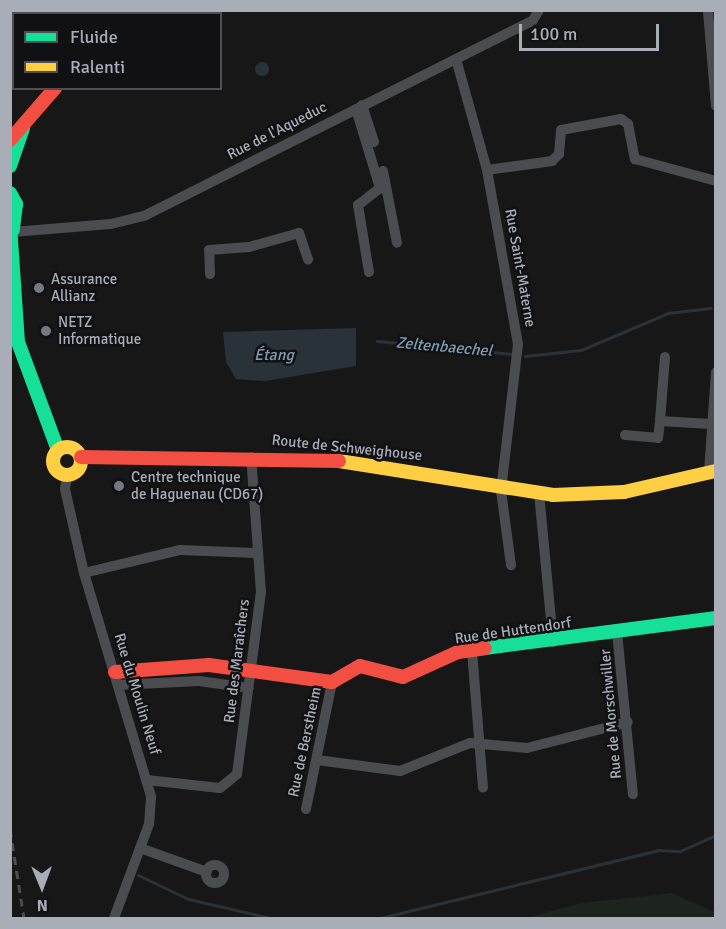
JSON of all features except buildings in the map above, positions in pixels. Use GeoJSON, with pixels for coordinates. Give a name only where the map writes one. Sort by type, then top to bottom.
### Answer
{"type":"FeatureCollection","features":[{"type":"Feature","properties":{"kind":"main road"},"geometry":{"type":"LineString","coordinates":[[10,140],[53,90]]}},
{"type":"Feature","properties":{"kind":"main road"},"geometry":{"type":"LineString","coordinates":[[10,166],[24,123]]}},
{"type":"Feature","properties":{"kind":"main road"},"geometry":{"type":"LineString","coordinates":[[10,193],[16,204],[12,229],[18,342],[58,450],[54,468],[67,475],[79,470],[81,457],[71,447],[58,450]]}},
{"type":"Feature","properties":{"kind":"main road"},"geometry":{"type":"LineString","coordinates":[[10,265],[14,285]]}},
{"type":"Feature","properties":{"kind":"main road","name":"Route de Schweighouse"},"geometry":{"type":"LineString","coordinates":[[81,457],[188,461],[251,457],[392,466],[539,493],[624,492],[712,472]]}},
{"type":"Feature","properties":{"kind":"main road","name":"Rue de Huttendorf"},"geometry":{"type":"LineString","coordinates":[[332,682],[360,666],[411,676],[458,652],[553,642],[716,618]]}},
{"type":"Feature","properties":{"kind":"main road"},"geometry":{"type":"LineString","coordinates":[[117,678],[188,665],[332,682]]}},
{"type":"Feature","properties":{"kind":"street","name":"Rue de l'Aqueduc"},"geometry":{"type":"LineString","coordinates":[[12,229],[120,223],[172,202],[533,20],[539,10]]}},
{"type":"Feature","properties":{"kind":"street"},"geometry":{"type":"LineString","coordinates":[[704,10],[716,13]]}},
{"type":"Feature","properties":{"kind":"street"},"geometry":{"type":"LineString","coordinates":[[708,11],[716,106]]}},
{"type":"Feature","properties":{"kind":"street","name":"Rue Saint-Materne"},"geometry":{"type":"LineString","coordinates":[[456,59],[487,170],[518,344],[502,487]]}},
{"type":"Feature","properties":{"kind":"street"},"geometry":{"type":"LineString","coordinates":[[359,107],[387,185],[397,243]]}},
{"type":"Feature","properties":{"kind":"street"},"geometry":{"type":"LineString","coordinates":[[359,107],[380,188],[358,205],[369,272]]}},
{"type":"Feature","properties":{"kind":"street"},"geometry":{"type":"LineString","coordinates":[[487,170],[552,161],[560,154],[561,130],[621,119],[628,124],[635,159],[716,181]]}},
{"type":"Feature","properties":{"kind":"street"},"geometry":{"type":"LineString","coordinates":[[210,274],[209,250],[249,247],[298,233],[308,259]]}},
{"type":"Feature","properties":{"kind":"street"},"geometry":{"type":"LineString","coordinates":[[625,435],[658,438],[665,357]]}},
{"type":"Feature","properties":{"kind":"street"},"geometry":{"type":"LineString","coordinates":[[712,472],[711,424],[716,372]]}},
{"type":"Feature","properties":{"kind":"street"},"geometry":{"type":"LineString","coordinates":[[660,421],[711,424]]}},
{"type":"Feature","properties":{"kind":"street","name":"Rue des Maraîchers"},"geometry":{"type":"LineString","coordinates":[[147,780],[225,786],[237,774],[261,592],[251,457]]}},
{"type":"Feature","properties":{"kind":"street","name":"Rue du Moulin Neuf"},"geometry":{"type":"LineString","coordinates":[[67,475],[65,489],[84,573],[147,780],[152,809],[114,918]]}},
{"type":"Feature","properties":{"kind":"street"},"geometry":{"type":"LineString","coordinates":[[502,487],[510,565]]}},
{"type":"Feature","properties":{"kind":"street"},"geometry":{"type":"LineString","coordinates":[[539,493],[553,642]]}},
{"type":"Feature","properties":{"kind":"street"},"geometry":{"type":"LineString","coordinates":[[84,573],[180,550],[258,553]]}},
{"type":"Feature","properties":{"kind":"street","name":"Rue de Morschwiller"},"geometry":{"type":"LineString","coordinates":[[617,632],[628,722],[633,794]]}},
{"type":"Feature","properties":{"kind":"street"},"geometry":{"type":"LineString","coordinates":[[472,651],[483,788]]}},
{"type":"Feature","properties":{"kind":"street"},"geometry":{"type":"LineString","coordinates":[[188,665],[188,681]]}},
{"type":"Feature","properties":{"kind":"street"},"geometry":{"type":"LineString","coordinates":[[117,678],[188,681],[249,688]]}},
{"type":"Feature","properties":{"kind":"street","name":"Rue de Berstheim"},"geometry":{"type":"LineString","coordinates":[[306,808],[332,682]]}},
{"type":"Feature","properties":{"kind":"street"},"geometry":{"type":"LineString","coordinates":[[317,760],[400,771],[480,742],[527,748],[628,722]]}},
{"type":"Feature","properties":{"kind":"street"},"geometry":{"type":"LineString","coordinates":[[140,848],[207,872]]}},
{"type":"Feature","properties":{"kind":"shaded area"},"geometry":{"type":"Polygon","coordinates":[[[672,893],[715,912],[715,918],[525,918],[582,903],[672,893]]]}},
{"type":"Feature","properties":{"kind":"water"},"geometry":{"type":"Polygon","coordinates":[[[262,62],[267,64],[269,69],[267,74],[262,76],[257,74],[255,69],[257,64],[262,62]]]}},
{"type":"Feature","properties":{"kind":"water","name":"Étang"},"geometry":{"type":"Polygon","coordinates":[[[356,328],[356,366],[265,381],[236,379],[226,362],[223,332],[356,328]]]}},
{"type":"Feature","properties":{"kind":"waterway","name":"Zeltenbaechel"},"geometry":{"type":"LineString","coordinates":[[525,356],[581,350],[668,313],[711,308]]}},
{"type":"Feature","properties":{"kind":"waterway","name":"Zeltenbaechel"},"geometry":{"type":"LineString","coordinates":[[377,341],[511,354]]}},
{"type":"Feature","properties":{"kind":"waterway"},"geometry":{"type":"LineString","coordinates":[[380,918],[658,850],[680,851],[716,835]]}},
{"type":"Feature","properties":{"kind":"waterway"},"geometry":{"type":"LineString","coordinates":[[138,875],[188,899],[270,918]]}},
{"type":"Feature","properties":{"kind":"railway"},"geometry":{"type":"LineString","coordinates":[[10,829],[24,918]]}},
{"type":"Feature","properties":{"kind":"traffic: fast"},"geometry":{"type":"LineString","coordinates":[[10,166],[23,128]]}},
{"type":"Feature","properties":{"kind":"traffic: fast"},"geometry":{"type":"LineString","coordinates":[[10,193],[16,204],[13,230]]}},
{"type":"Feature","properties":{"kind":"traffic: fast"},"geometry":{"type":"LineString","coordinates":[[10,225],[18,342],[58,450]]}},
{"type":"Feature","properties":{"kind":"traffic: fast"},"geometry":{"type":"LineString","coordinates":[[485,648],[716,618]]}},
{"type":"Feature","properties":{"kind":"traffic: slow"},"geometry":{"type":"LineString","coordinates":[[67,447],[77,451],[81,461],[77,471],[67,475],[57,471],[53,461],[57,451],[67,447]]}},
{"type":"Feature","properties":{"kind":"traffic: slow"},"geometry":{"type":"LineString","coordinates":[[339,461],[553,495],[624,492],[716,471]]}},
{"type":"Feature","properties":{"kind":"traffic: jam"},"geometry":{"type":"LineString","coordinates":[[10,140],[53,90]]}},
{"type":"Feature","properties":{"kind":"traffic: jam"},"geometry":{"type":"LineString","coordinates":[[81,457],[339,461]]}},
{"type":"Feature","properties":{"kind":"traffic: jam"},"geometry":{"type":"LineString","coordinates":[[115,672],[209,665],[332,682],[360,666],[403,677],[458,652],[485,648]]}},
{"type":"Feature","properties":{"kind":"place","name":"Assurance Allianz"},"geometry":{"type":"Point","coordinates":[39,288]}},
{"type":"Feature","properties":{"kind":"place","name":"NETZ Informatique"},"geometry":{"type":"Point","coordinates":[46,331]}},
{"type":"Feature","properties":{"kind":"place","name":"Centre technique de Haguenau (CD67)"},"geometry":{"type":"Point","coordinates":[119,486]}}]}
